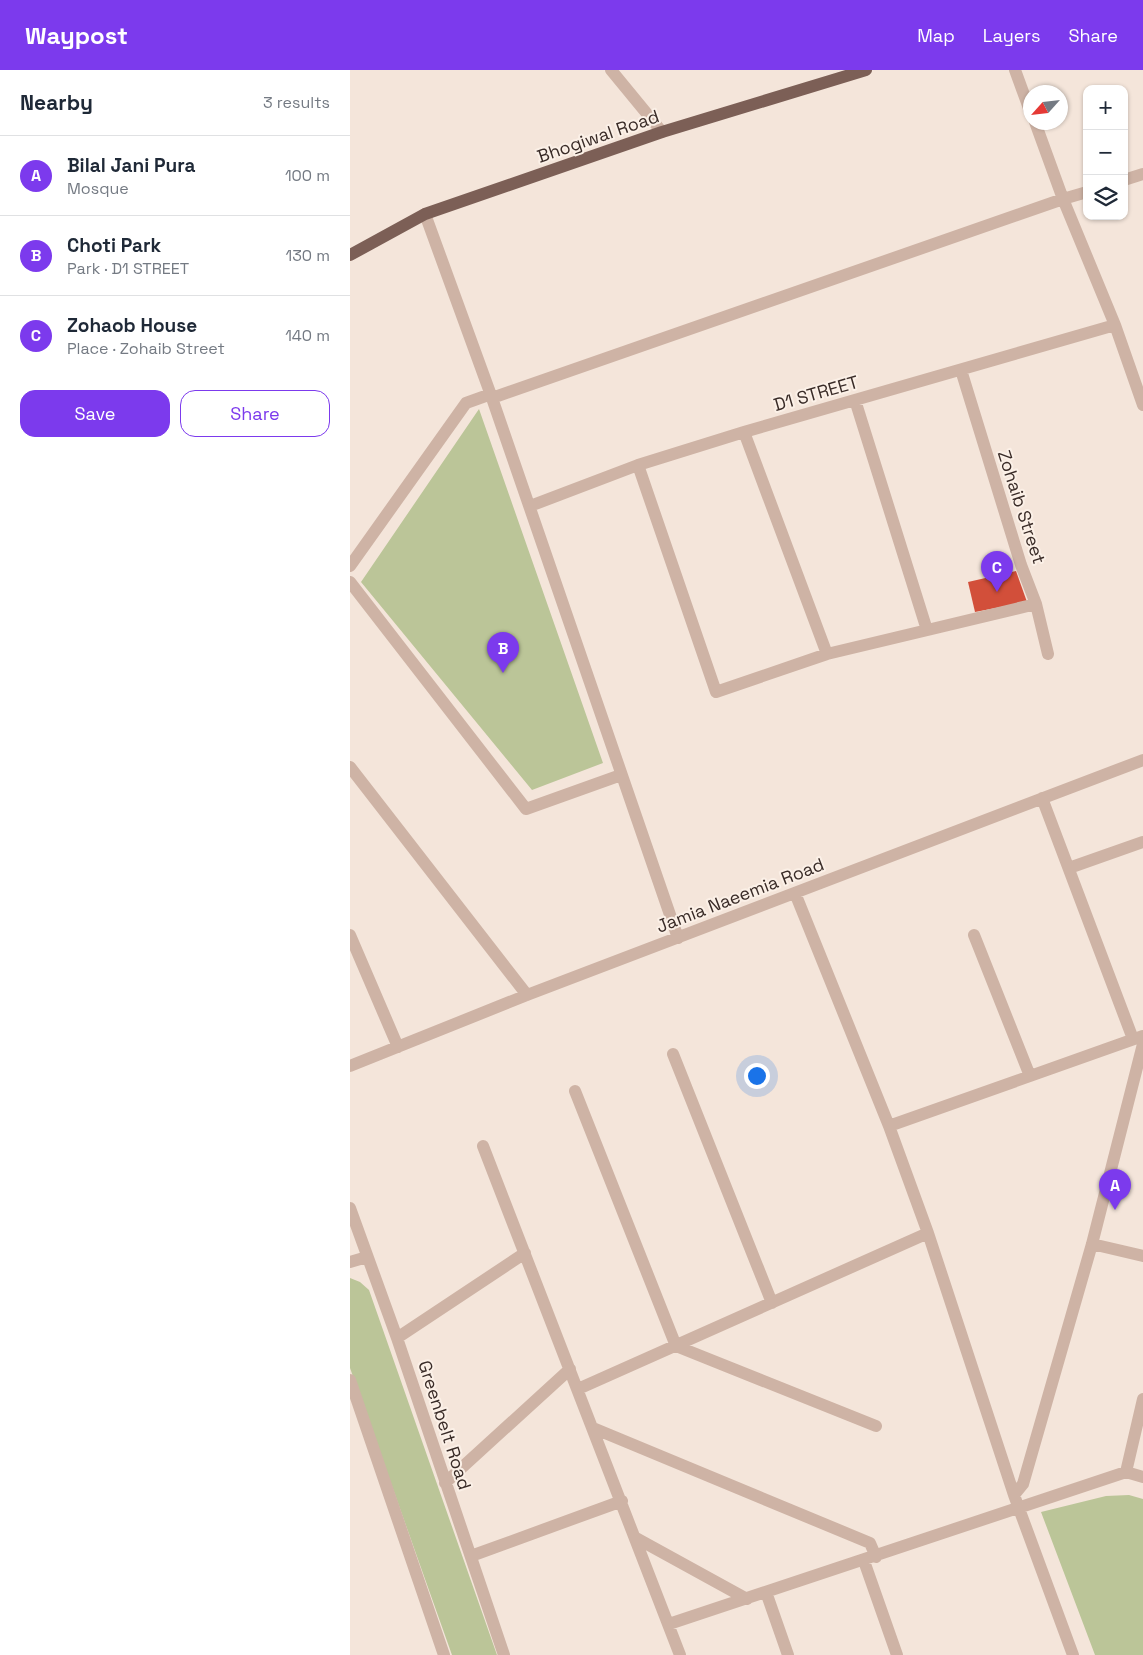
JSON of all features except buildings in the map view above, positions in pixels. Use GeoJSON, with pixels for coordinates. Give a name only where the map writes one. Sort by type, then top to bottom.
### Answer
{"type":"FeatureCollection","features":[{"type":"Feature","properties":{"kind":"main road","name":"Bhogiwal Road"},"geometry":{"type":"LineString","coordinates":[[350,255],[425,214],[662,132],[862,71]]}},
{"type":"Feature","properties":{"kind":"street"},"geometry":{"type":"LineString","coordinates":[[611,70],[662,132]]}},
{"type":"Feature","properties":{"kind":"street"},"geometry":{"type":"LineString","coordinates":[[1015,70],[1023,92]]}},
{"type":"Feature","properties":{"kind":"street"},"geometry":{"type":"LineString","coordinates":[[1038,130],[1063,199],[1115,325],[1143,405]]}},
{"type":"Feature","properties":{"kind":"street"},"geometry":{"type":"LineString","coordinates":[[1128,179],[1143,174]]}},
{"type":"Feature","properties":{"kind":"street"},"geometry":{"type":"LineString","coordinates":[[350,566],[466,403],[492,396],[1083,193]]}},
{"type":"Feature","properties":{"kind":"street"},"geometry":{"type":"LineString","coordinates":[[425,214],[492,396],[678,938]]}},
{"type":"Feature","properties":{"kind":"street","name":"D1 STREET"},"geometry":{"type":"LineString","coordinates":[[530,506],[638,465],[744,432],[1115,325]]}},
{"type":"Feature","properties":{"kind":"street","name":"Zohaib Street"},"geometry":{"type":"LineString","coordinates":[[961,370],[1021,565],[1036,604],[1048,654]]}},
{"type":"Feature","properties":{"kind":"street"},"geometry":{"type":"LineString","coordinates":[[855,400],[927,630]]}},
{"type":"Feature","properties":{"kind":"street"},"geometry":{"type":"LineString","coordinates":[[744,432],[827,654]]}},
{"type":"Feature","properties":{"kind":"street"},"geometry":{"type":"LineString","coordinates":[[638,465],[716,692],[827,654],[1036,604]]}},
{"type":"Feature","properties":{"kind":"street"},"geometry":{"type":"LineString","coordinates":[[350,582],[526,809],[621,775]]}},
{"type":"Feature","properties":{"kind":"street","name":"Jamia Naeemia Road"},"geometry":{"type":"LineString","coordinates":[[350,1066],[526,995],[1143,760]]}},
{"type":"Feature","properties":{"kind":"street"},"geometry":{"type":"LineString","coordinates":[[350,767],[526,995]]}},
{"type":"Feature","properties":{"kind":"street"},"geometry":{"type":"LineString","coordinates":[[1016,1501],[1023,1484],[1092,1244],[1140,1040],[1042,798]]}},
{"type":"Feature","properties":{"kind":"street"},"geometry":{"type":"LineString","coordinates":[[1069,868],[1143,842]]}},
{"type":"Feature","properties":{"kind":"street"},"geometry":{"type":"LineString","coordinates":[[795,893],[889,1126],[928,1233],[1016,1501],[1073,1655]]}},
{"type":"Feature","properties":{"kind":"street"},"geometry":{"type":"LineString","coordinates":[[350,935],[398,1047]]}},
{"type":"Feature","properties":{"kind":"street"},"geometry":{"type":"LineString","coordinates":[[974,935],[1030,1076]]}},
{"type":"Feature","properties":{"kind":"street"},"geometry":{"type":"LineString","coordinates":[[889,1126],[1030,1076],[1140,1040]]}},
{"type":"Feature","properties":{"kind":"street"},"geometry":{"type":"LineString","coordinates":[[673,1054],[772,1302]]}},
{"type":"Feature","properties":{"kind":"street"},"geometry":{"type":"LineString","coordinates":[[575,1091],[676,1346],[876,1426]]}},
{"type":"Feature","properties":{"kind":"street"},"geometry":{"type":"LineString","coordinates":[[483,1146],[680,1655]]}},
{"type":"Feature","properties":{"kind":"street","name":"Greenbelt Road"},"geometry":{"type":"LineString","coordinates":[[350,1208],[397,1338],[504,1655]]}},
{"type":"Feature","properties":{"kind":"street"},"geometry":{"type":"LineString","coordinates":[[578,1390],[928,1233]]}},
{"type":"Feature","properties":{"kind":"street"},"geometry":{"type":"LineString","coordinates":[[1092,1244],[1143,1256]]}},
{"type":"Feature","properties":{"kind":"street"},"geometry":{"type":"LineString","coordinates":[[397,1338],[525,1252]]}},
{"type":"Feature","properties":{"kind":"street"},"geometry":{"type":"LineString","coordinates":[[350,1262],[367,1257]]}},
{"type":"Feature","properties":{"kind":"street"},"geometry":{"type":"LineString","coordinates":[[445,1483],[570,1369]]}},
{"type":"Feature","properties":{"kind":"street"},"geometry":{"type":"LineString","coordinates":[[350,1380],[444,1655]]}},
{"type":"Feature","properties":{"kind":"street"},"geometry":{"type":"LineString","coordinates":[[1126,1472],[1143,1399]]}},
{"type":"Feature","properties":{"kind":"street"},"geometry":{"type":"LineString","coordinates":[[593,1428],[870,1542],[870,1559],[897,1655]]}},
{"type":"Feature","properties":{"kind":"street"},"geometry":{"type":"LineString","coordinates":[[669,1624],[870,1559],[1016,1501],[1126,1472],[1143,1477]]}},
{"type":"Feature","properties":{"kind":"street"},"geometry":{"type":"LineString","coordinates":[[470,1556],[622,1501]]}},
{"type":"Feature","properties":{"kind":"street"},"geometry":{"type":"LineString","coordinates":[[636,1538],[747,1598]]}},
{"type":"Feature","properties":{"kind":"street"},"geometry":{"type":"LineString","coordinates":[[766,1592],[788,1655]]}},
{"type":"Feature","properties":{"kind":"green space"},"geometry":{"type":"Polygon","coordinates":[[[479,409],[603,763],[532,790],[361,582],[479,409]]]}},
{"type":"Feature","properties":{"kind":"green space"},"geometry":{"type":"Polygon","coordinates":[[[350,1278],[360,1282],[369,1290],[497,1655],[452,1655],[350,1368],[350,1278]]]}},
{"type":"Feature","properties":{"kind":"green space"},"geometry":{"type":"Polygon","coordinates":[[[1129,1495],[1143,1499],[1143,1655],[1095,1655],[1041,1512],[1106,1496],[1129,1495]]]}},
{"type":"Feature","properties":{"kind":"place","name":"Zohaob House"},"geometry":{"type":"Point","coordinates":[997,592]}},
{"type":"Feature","properties":{"kind":"place","name":"Choti Park"},"geometry":{"type":"Point","coordinates":[503,673]}},
{"type":"Feature","properties":{"kind":"place","name":"Bilal Jani Pura"},"geometry":{"type":"Point","coordinates":[1115,1210]}}]}
